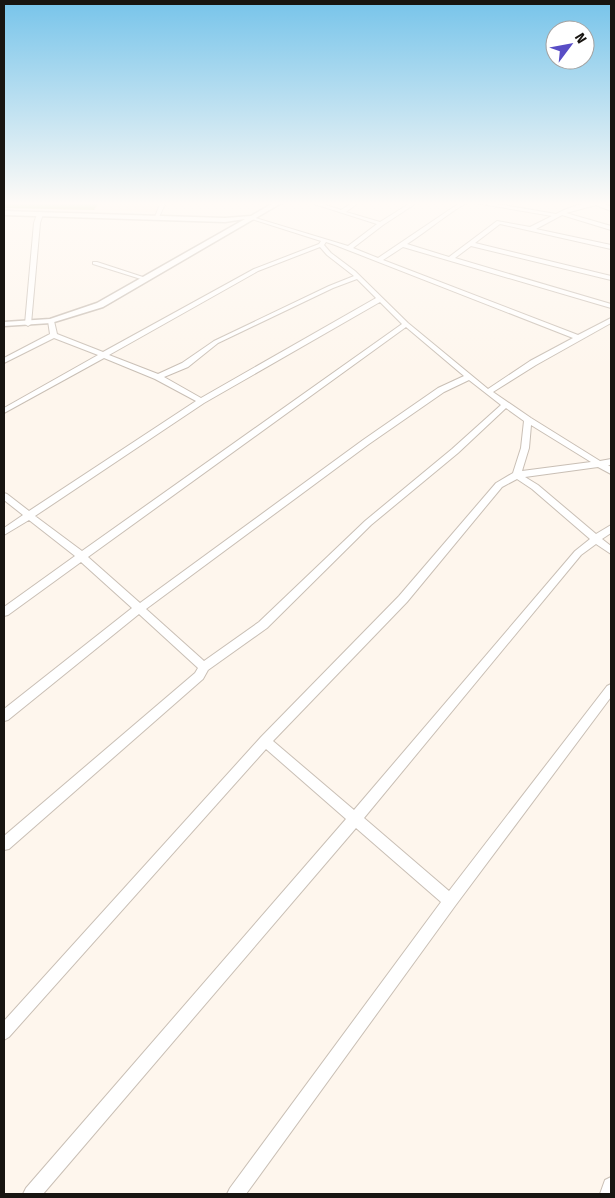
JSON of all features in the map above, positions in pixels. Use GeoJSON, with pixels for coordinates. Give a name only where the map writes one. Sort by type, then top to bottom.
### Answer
{"type":"FeatureCollection","features":[{"type":"Feature","properties":{"kind":"street"},"geometry":{"type":"LineString","coordinates":[[28,324],[34,258]]}},
{"type":"Feature","properties":{"kind":"street"},"geometry":{"type":"LineString","coordinates":[[4,324],[28,324],[51,321],[100,305],[183,258]]}},
{"type":"Feature","properties":{"kind":"street"},"geometry":{"type":"LineString","coordinates":[[4,412],[256,270],[285,258]]}},
{"type":"Feature","properties":{"kind":"street"},"geometry":{"type":"LineString","coordinates":[[334,258],[358,277],[406,324],[488,392],[528,420],[605,462],[611,471]]}},
{"type":"Feature","properties":{"kind":"street"},"geometry":{"type":"LineString","coordinates":[[374,258],[579,338]]}},
{"type":"Feature","properties":{"kind":"street"},"geometry":{"type":"LineString","coordinates":[[446,258],[611,306]]}},
{"type":"Feature","properties":{"kind":"street"},"geometry":{"type":"LineString","coordinates":[[529,258],[611,278]]}},
{"type":"Feature","properties":{"kind":"street"},"geometry":{"type":"LineString","coordinates":[[95,263],[146,279]]}},
{"type":"Feature","properties":{"kind":"street"},"geometry":{"type":"LineString","coordinates":[[158,378],[185,365],[216,342],[331,287],[358,277]]}},
{"type":"Feature","properties":{"kind":"street"},"geometry":{"type":"LineString","coordinates":[[4,532],[201,401],[380,299]]}},
{"type":"Feature","properties":{"kind":"street"},"geometry":{"type":"LineString","coordinates":[[488,392],[611,320]]}},
{"type":"Feature","properties":{"kind":"street"},"geometry":{"type":"LineString","coordinates":[[51,321],[54,335]]}},
{"type":"Feature","properties":{"kind":"street"},"geometry":{"type":"LineString","coordinates":[[4,612],[406,324]]}},
{"type":"Feature","properties":{"kind":"street"},"geometry":{"type":"LineString","coordinates":[[4,361],[54,335],[158,378],[201,401]]}},
{"type":"Feature","properties":{"kind":"street"},"geometry":{"type":"LineString","coordinates":[[4,716],[140,608],[366,442],[441,390],[470,376]]}},
{"type":"Feature","properties":{"kind":"street"},"geometry":{"type":"LineString","coordinates":[[4,844],[199,676],[204,667],[263,624],[368,523],[455,451],[505,405]]}},
{"type":"Feature","properties":{"kind":"street"},"geometry":{"type":"LineString","coordinates":[[517,475],[527,442],[528,420]]}},
{"type":"Feature","properties":{"kind":"street"},"geometry":{"type":"LineString","coordinates":[[4,1032],[265,742],[403,599],[499,485],[517,475],[605,462]]}},
{"type":"Feature","properties":{"kind":"street"},"geometry":{"type":"LineString","coordinates":[[517,475],[535,487],[611,552]]}},
{"type":"Feature","properties":{"kind":"street"},"geometry":{"type":"LineString","coordinates":[[4,496],[81,556],[204,667]]}},
{"type":"Feature","properties":{"kind":"street"},"geometry":{"type":"LineString","coordinates":[[32,1194],[354,820],[578,553],[611,528]]}},
{"type":"Feature","properties":{"kind":"street"},"geometry":{"type":"LineString","coordinates":[[236,1194],[450,901],[611,689]]}},
{"type":"Feature","properties":{"kind":"street"},"geometry":{"type":"LineString","coordinates":[[265,742],[450,901]]}},
{"type":"Feature","properties":{"kind":"street"},"geometry":{"type":"LineString","coordinates":[[608,1194],[611,1186]]}}]}
